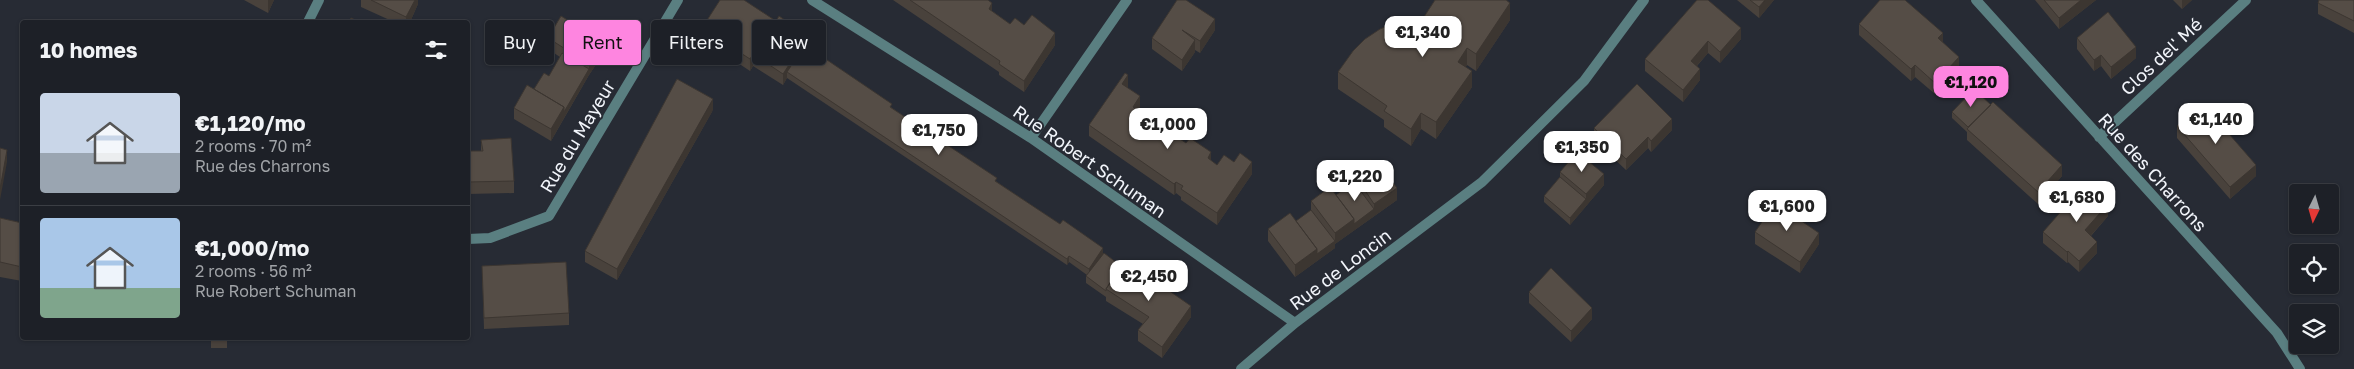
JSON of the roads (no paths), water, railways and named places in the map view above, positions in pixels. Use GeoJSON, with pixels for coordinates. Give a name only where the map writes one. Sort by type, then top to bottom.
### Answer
{"type":"FeatureCollection","features":[{"type":"Feature","properties":{"kind":"street"},"geometry":{"type":"LineString","coordinates":[[309,20],[319,0]]}},
{"type":"Feature","properties":{"kind":"street","name":"Rue du Mayeur"},"geometry":{"type":"LineString","coordinates":[[470,239],[490,238],[549,216],[678,0]]}},
{"type":"Feature","properties":{"kind":"street","name":"Rue Robert Schuman"},"geometry":{"type":"LineString","coordinates":[[812,0],[1031,138],[1295,323]]}},
{"type":"Feature","properties":{"kind":"street"},"geometry":{"type":"LineString","coordinates":[[1031,138],[1127,0]]}},
{"type":"Feature","properties":{"kind":"street","name":"Rue de Loncin"},"geometry":{"type":"LineString","coordinates":[[1241,369],[1295,323],[1482,182],[1584,81],[1644,0]]}},
{"type":"Feature","properties":{"kind":"street","name":"Rue des Charrons"},"geometry":{"type":"LineString","coordinates":[[1976,0],[2277,333],[2300,369]]}},
{"type":"Feature","properties":{"kind":"street","name":"Clos del' Mé"},"geometry":{"type":"LineString","coordinates":[[2099,137],[2246,0]]}}]}
